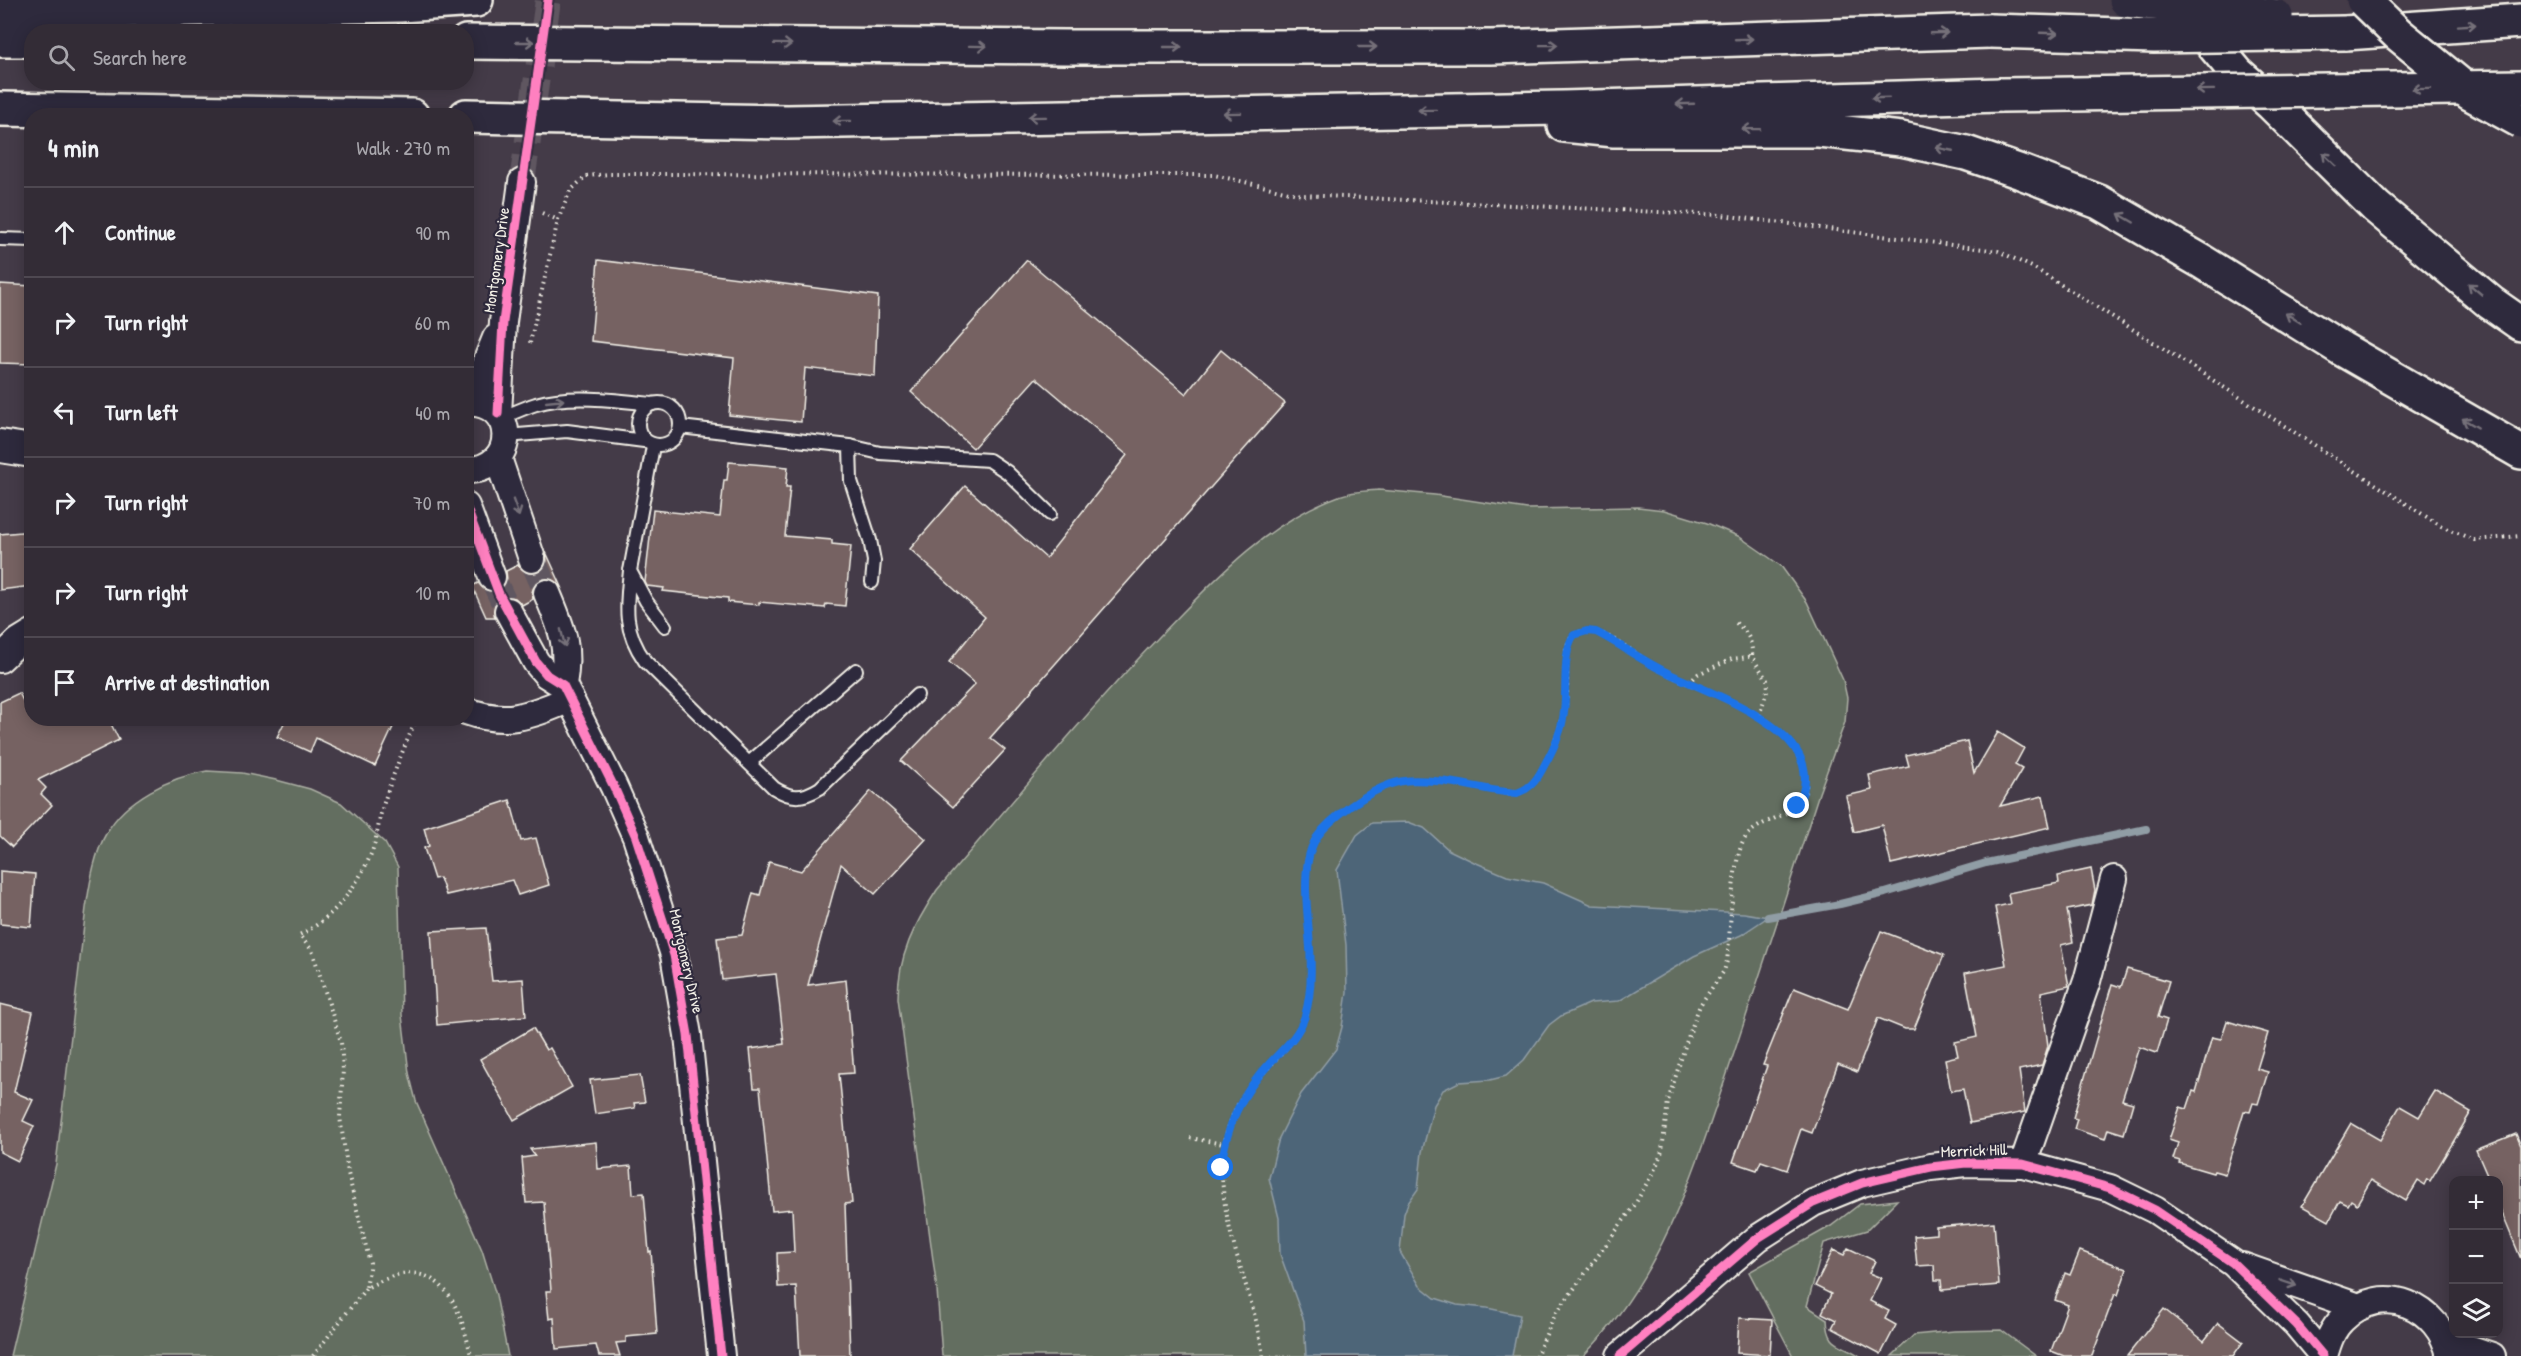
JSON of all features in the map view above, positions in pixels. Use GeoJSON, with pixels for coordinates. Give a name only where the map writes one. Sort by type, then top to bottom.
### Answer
{"type":"FeatureCollection","features":[{"type":"Feature","properties":{"kind":"highway"},"geometry":{"type":"LineString","coordinates":[[0,13],[400,5],[476,0]]}},
{"type":"Feature","properties":{"kind":"highway"},"geometry":{"type":"LineString","coordinates":[[2126,0],[2262,14],[2345,33]]}},
{"type":"Feature","properties":{"kind":"highway"},"geometry":{"type":"LineString","coordinates":[[2175,0],[2237,73],[2272,104],[2376,207],[2491,303],[2521,324]]}},
{"type":"Feature","properties":{"kind":"highway"},"geometry":{"type":"LineString","coordinates":[[2208,0],[2237,73]]}},
{"type":"Feature","properties":{"kind":"highway"},"geometry":{"type":"LineString","coordinates":[[2363,0],[2398,34],[2470,93],[2521,121]]}},
{"type":"Feature","properties":{"kind":"highway"},"geometry":{"type":"LineString","coordinates":[[474,42],[1066,47],[1491,47],[1990,31],[2154,36],[2345,33],[2521,21]]}},
{"type":"Feature","properties":{"kind":"highway"},"geometry":{"type":"LineString","coordinates":[[0,40],[24,40]]}},
{"type":"Feature","properties":{"kind":"highway"},"geometry":{"type":"LineString","coordinates":[[474,116],[787,122],[1486,109],[2001,95],[2521,87]]}},
{"type":"Feature","properties":{"kind":"highway"},"geometry":{"type":"LineString","coordinates":[[0,109],[24,109]]}},
{"type":"Feature","properties":{"kind":"highway"},"geometry":{"type":"LineString","coordinates":[[1486,109],[1554,123],[1614,130],[1819,130],[1901,140],[1977,157],[2099,202],[2201,261],[2342,349],[2521,453]]}},
{"type":"Feature","properties":{"kind":"street","name":"Montgomery Drive"},"geometry":{"type":"LineString","coordinates":[[522,182],[503,322],[501,431],[532,559]]}},
{"type":"Feature","properties":{"kind":"street","name":"Montgomery Drive"},"geometry":{"type":"LineString","coordinates":[[474,388],[503,322]]}},
{"type":"Feature","properties":{"kind":"street"},"geometry":{"type":"LineString","coordinates":[[474,403],[485,405],[501,431],[490,465],[474,469]]}},
{"type":"Feature","properties":{"kind":"street"},"geometry":{"type":"LineString","coordinates":[[0,446],[24,449]]}},
{"type":"Feature","properties":{"kind":"street"},"geometry":{"type":"LineString","coordinates":[[474,528],[492,577]]}},
{"type":"Feature","properties":{"kind":"street"},"geometry":{"type":"LineString","coordinates":[[474,714],[485,718],[514,718],[567,692],[564,637],[547,593]]}},
{"type":"Feature","properties":{"kind":"street","name":"Montgomery Drive"},"geometry":{"type":"LineString","coordinates":[[508,611],[536,662],[567,692],[614,787],[636,837],[674,955],[688,1035],[721,1356]]}},
{"type":"Feature","properties":{"kind":"street"},"geometry":{"type":"LineString","coordinates":[[0,659],[24,638]]}},
{"type":"Feature","properties":{"kind":"street"},"geometry":{"type":"LineString","coordinates":[[2023,1164],[2086,981],[2114,879]]}},
{"type":"Feature","properties":{"kind":"street","name":"Merrick Hill"},"geometry":{"type":"LineString","coordinates":[[1620,1356],[1758,1238],[1813,1203],[1862,1183],[1931,1167],[1966,1163],[2023,1164],[2110,1188],[2156,1210],[2233,1263],[2297,1325],[2324,1356]]}},
{"type":"Feature","properties":{"kind":"street","name":"Merrick Hill"},"geometry":{"type":"LineString","coordinates":[[2233,1263],[2359,1307]]}},
{"type":"Feature","properties":{"kind":"street"},"geometry":{"type":"LineString","coordinates":[[2324,1356],[2330,1336],[2342,1319],[2359,1307],[2379,1301],[2400,1301],[2420,1309],[2436,1323],[2449,1348],[2492,1356]]}},
{"type":"Feature","properties":{"kind":"lane"},"geometry":{"type":"LineString","coordinates":[[0,239],[24,240]]}},
{"type":"Feature","properties":{"kind":"lane"},"geometry":{"type":"LineString","coordinates":[[612,400],[663,403],[673,407],[679,416],[680,427],[675,438],[665,445],[567,431],[501,431],[537,404],[554,401],[612,400]]}},
{"type":"Feature","properties":{"kind":"lane"},"geometry":{"type":"LineString","coordinates":[[649,443],[638,432],[638,420],[642,410],[652,404]]}},
{"type":"Feature","properties":{"kind":"lane"},"geometry":{"type":"LineString","coordinates":[[680,427],[850,446],[880,453],[989,460],[1007,472],[1050,514]]}},
{"type":"Feature","properties":{"kind":"lane"},"geometry":{"type":"LineString","coordinates":[[649,443],[626,607],[630,636],[645,662],[774,788],[784,794],[801,798],[820,788],[917,695]]}},
{"type":"Feature","properties":{"kind":"lane"},"geometry":{"type":"LineString","coordinates":[[850,446],[851,481],[870,540],[874,561],[872,582]]}},
{"type":"Feature","properties":{"kind":"lane"},"geometry":{"type":"LineString","coordinates":[[630,571],[646,601],[665,626]]}},
{"type":"Feature","properties":{"kind":"lane"},"geometry":{"type":"LineString","coordinates":[[748,763],[856,670]]}},
{"type":"Feature","properties":{"kind":"path"},"geometry":{"type":"LineString","coordinates":[[528,352],[558,220],[570,191],[586,176],[609,174],[1214,175],[1302,195],[1721,215],[1998,250],[2034,268],[2150,340],[2441,526],[2474,540],[2521,536]]}},
{"type":"Feature","properties":{"kind":"path"},"geometry":{"type":"LineString","coordinates":[[1736,622],[1749,636],[1753,649],[1752,659],[1767,680],[1768,688],[1759,716]]}},
{"type":"Feature","properties":{"kind":"path"},"geometry":{"type":"LineString","coordinates":[[1263,1356],[1230,1232],[1221,1168],[1229,1124],[1244,1093],[1270,1062],[1292,1041],[1304,1017],[1311,971],[1306,892],[1307,865],[1318,836],[1331,822],[1378,790],[1405,781],[1454,782],[1506,793],[1517,793],[1529,788],[1544,767],[1561,730],[1566,699],[1568,645],[1574,635],[1587,631],[1596,632],[1662,671],[1759,716],[1788,739],[1794,747],[1804,772],[1804,792],[1791,811],[1759,826],[1743,841],[1736,869],[1730,944],[1724,971],[1700,1005],[1686,1043],[1668,1101],[1662,1150],[1656,1167],[1634,1206],[1555,1315],[1536,1356]]}},
{"type":"Feature","properties":{"kind":"path"},"geometry":{"type":"LineString","coordinates":[[1689,683],[1698,674],[1732,659],[1743,657],[1752,659]]}},
{"type":"Feature","properties":{"kind":"path"},"geometry":{"type":"LineString","coordinates":[[314,1356],[366,1288],[370,1263],[348,1173],[340,1117],[344,1070],[341,1042],[312,950],[298,935],[321,922],[348,895],[361,873],[371,853],[382,808],[414,726]]}},
{"type":"Feature","properties":{"kind":"path"},"geometry":{"type":"LineString","coordinates":[[1190,1138],[1224,1144]]}},
{"type":"Feature","properties":{"kind":"path"},"geometry":{"type":"LineString","coordinates":[[366,1288],[393,1276],[413,1274],[425,1276],[443,1287],[461,1315],[471,1356]]}},
{"type":"Feature","properties":{"kind":"green space"},"geometry":{"type":"Polygon","coordinates":[[[1379,490],[1435,495],[1527,509],[1638,507],[1664,510],[1707,523],[1738,536],[1781,566],[1807,602],[1843,680],[1847,698],[1845,722],[1819,793],[1707,1134],[1676,1214],[1657,1252],[1636,1289],[1612,1324],[1583,1356],[942,1356],[937,1290],[898,998],[904,955],[921,916],[937,890],[1046,762],[1130,668],[1220,575],[1264,538],[1312,508],[1344,494],[1379,490]]]}},
{"type":"Feature","properties":{"kind":"green space"},"geometry":{"type":"Polygon","coordinates":[[[207,771],[242,773],[276,780],[310,789],[341,803],[385,843],[398,867],[402,1015],[409,1073],[416,1101],[482,1250],[496,1295],[508,1356],[10,1356],[56,1164],[86,908],[99,850],[115,820],[137,800],[178,778],[207,771]]]}},
{"type":"Feature","properties":{"kind":"green space"},"geometry":{"type":"Polygon","coordinates":[[[1897,1200],[1867,1230],[1824,1243],[1807,1306],[1827,1319],[1830,1335],[1836,1343],[1860,1356],[1793,1356],[1749,1272],[1831,1226],[1860,1204],[1897,1200]]]}},
{"type":"Feature","properties":{"kind":"green space"},"geometry":{"type":"Polygon","coordinates":[[[2001,1330],[2036,1356],[1892,1356],[1914,1335],[2001,1330]]]}},
{"type":"Feature","properties":{"kind":"water"},"geometry":{"type":"Polygon","coordinates":[[[1408,822],[1424,828],[1449,850],[1474,862],[1507,876],[1543,883],[1592,905],[1744,913],[1768,917],[1741,935],[1694,956],[1619,1001],[1591,1003],[1561,1016],[1549,1025],[1524,1060],[1506,1076],[1490,1080],[1459,1082],[1443,1090],[1434,1105],[1422,1152],[1418,1189],[1408,1203],[1404,1214],[1400,1252],[1420,1286],[1435,1298],[1457,1305],[1520,1315],[1512,1356],[1306,1356],[1304,1321],[1280,1254],[1279,1218],[1269,1178],[1279,1138],[1301,1094],[1336,1049],[1342,1027],[1347,992],[1346,945],[1337,870],[1357,835],[1372,823],[1408,822]]]}},
{"type":"Feature","properties":{"kind":"building"},"geometry":{"type":"Polygon","coordinates":[[[598,260],[878,296],[875,376],[805,368],[801,422],[729,415],[734,358],[591,341],[598,260]]]}},
{"type":"Feature","properties":{"kind":"building"},"geometry":{"type":"Polygon","coordinates":[[[1027,260],[1186,394],[1221,350],[1285,403],[990,738],[1005,750],[953,807],[901,761],[975,684],[949,662],[985,617],[910,549],[965,486],[1046,558],[1127,455],[1036,378],[973,448],[911,392],[1027,260]]]}},
{"type":"Feature","properties":{"kind":"building"},"geometry":{"type":"Polygon","coordinates":[[[0,284],[24,286],[24,364],[0,363],[0,284]]]}},
{"type":"Feature","properties":{"kind":"building"},"geometry":{"type":"Polygon","coordinates":[[[729,462],[788,467],[786,487],[790,487],[785,536],[832,540],[832,544],[851,546],[845,606],[826,604],[825,608],[759,602],[759,605],[728,602],[728,598],[663,591],[664,588],[647,586],[645,582],[653,510],[720,517],[724,480],[727,480],[729,462]]]}},
{"type":"Feature","properties":{"kind":"building"},"geometry":{"type":"Polygon","coordinates":[[[24,532],[24,587],[0,590],[0,534],[24,532]]]}},
{"type":"Feature","properties":{"kind":"building"},"geometry":{"type":"Polygon","coordinates":[[[546,552],[562,587],[549,578],[542,579],[535,584],[532,592],[533,599],[522,605],[515,598],[501,598],[495,604],[495,617],[486,617],[474,590],[474,585],[478,583],[489,592],[498,591],[507,580],[506,571],[518,565],[528,574],[537,573],[547,563],[546,552]]]}},
{"type":"Feature","properties":{"kind":"building"},"geometry":{"type":"Polygon","coordinates":[[[19,693],[24,703],[24,726],[112,726],[119,740],[38,780],[46,788],[41,794],[52,805],[12,847],[0,836],[0,702],[19,693]]]}},
{"type":"Feature","properties":{"kind":"building"},"geometry":{"type":"Polygon","coordinates":[[[282,726],[393,727],[375,766],[316,738],[310,752],[277,737],[282,726]]]}},
{"type":"Feature","properties":{"kind":"building"},"geometry":{"type":"Polygon","coordinates":[[[1998,732],[2024,748],[2015,765],[2022,769],[2000,806],[2043,796],[2050,827],[1891,864],[1882,825],[1854,832],[1846,796],[1872,790],[1869,775],[1909,766],[1906,755],[1967,741],[1974,773],[1998,732]]]}},
{"type":"Feature","properties":{"kind":"building"},"geometry":{"type":"Polygon","coordinates":[[[871,791],[926,839],[875,894],[841,864],[808,985],[846,980],[854,1073],[839,1074],[852,1203],[845,1204],[850,1356],[800,1356],[796,1286],[778,1287],[777,1253],[794,1252],[792,1209],[772,1211],[760,1088],[754,1088],[750,1049],[784,1044],[776,974],[722,980],[717,938],[742,935],[753,893],[760,895],[769,862],[801,871],[871,791]]]}},
{"type":"Feature","properties":{"kind":"building"},"geometry":{"type":"Polygon","coordinates":[[[510,800],[521,841],[536,838],[549,885],[518,895],[512,880],[446,895],[440,878],[434,879],[424,848],[429,846],[424,828],[510,800]]]}},
{"type":"Feature","properties":{"kind":"building"},"geometry":{"type":"Polygon","coordinates":[[[2091,869],[2095,890],[2092,905],[2067,910],[2073,942],[2061,945],[2069,986],[2041,992],[2048,1046],[2042,1065],[2019,1070],[2025,1112],[1970,1123],[1963,1089],[1951,1091],[1945,1059],[1958,1056],[1955,1042],[1977,1037],[1965,973],[2006,965],[1995,907],[2010,904],[2008,893],[2059,883],[2058,876],[2091,869]]]}},
{"type":"Feature","properties":{"kind":"building"},"geometry":{"type":"Polygon","coordinates":[[[0,871],[35,874],[31,927],[0,924],[0,871]]]}},
{"type":"Feature","properties":{"kind":"building"},"geometry":{"type":"Polygon","coordinates":[[[486,928],[492,981],[523,979],[526,1016],[437,1025],[431,931],[486,928]]]}},
{"type":"Feature","properties":{"kind":"building"},"geometry":{"type":"Polygon","coordinates":[[[1881,931],[1944,955],[1914,1029],[1905,1029],[1878,1018],[1857,1072],[1838,1064],[1812,1133],[1801,1129],[1787,1170],[1761,1161],[1757,1170],[1733,1162],[1767,1066],[1763,1065],[1794,988],[1848,1009],[1881,931]]]}},
{"type":"Feature","properties":{"kind":"building"},"geometry":{"type":"Polygon","coordinates":[[[2127,969],[2169,981],[2158,1017],[2167,1020],[2157,1053],[2139,1047],[2122,1100],[2133,1103],[2124,1134],[2108,1129],[2105,1139],[2074,1129],[2077,1119],[2073,1118],[2112,984],[2121,987],[2127,969]]]}},
{"type":"Feature","properties":{"kind":"building"},"geometry":{"type":"Polygon","coordinates":[[[0,1004],[33,1012],[14,1092],[33,1100],[23,1121],[34,1126],[18,1161],[0,1152],[0,1004]]]}},
{"type":"Feature","properties":{"kind":"building"},"geometry":{"type":"Polygon","coordinates":[[[2227,1021],[2268,1033],[2257,1069],[2268,1072],[2258,1104],[2253,1103],[2250,1112],[2244,1111],[2225,1174],[2214,1171],[2213,1173],[2179,1163],[2180,1161],[2173,1159],[2178,1143],[2169,1140],[2180,1107],[2187,1109],[2193,1091],[2196,1092],[2212,1037],[2221,1039],[2227,1021]]]}},
{"type":"Feature","properties":{"kind":"building"},"geometry":{"type":"Polygon","coordinates":[[[533,1028],[546,1050],[550,1048],[572,1087],[514,1120],[480,1059],[533,1028]]]}},
{"type":"Feature","properties":{"kind":"building"},"geometry":{"type":"Polygon","coordinates":[[[640,1075],[645,1102],[634,1103],[635,1108],[595,1114],[590,1080],[640,1075]]]}},
{"type":"Feature","properties":{"kind":"building"},"geometry":{"type":"Polygon","coordinates":[[[2435,1091],[2471,1112],[2430,1181],[2427,1179],[2424,1185],[2418,1181],[2406,1201],[2371,1180],[2357,1204],[2351,1200],[2348,1205],[2340,1201],[2329,1221],[2302,1206],[2351,1123],[2380,1140],[2400,1106],[2419,1117],[2435,1091]]]}},
{"type":"Feature","properties":{"kind":"building"},"geometry":{"type":"Polygon","coordinates":[[[2516,1134],[2521,1146],[2521,1259],[2503,1216],[2503,1176],[2487,1176],[2476,1150],[2516,1134]]]}},
{"type":"Feature","properties":{"kind":"building"},"geometry":{"type":"Polygon","coordinates":[[[596,1142],[598,1169],[631,1166],[633,1194],[644,1193],[649,1252],[651,1251],[657,1334],[626,1337],[626,1342],[616,1343],[620,1356],[599,1356],[596,1345],[556,1349],[554,1318],[549,1319],[546,1291],[551,1291],[544,1202],[526,1203],[522,1158],[535,1156],[530,1149],[596,1142]]]}},
{"type":"Feature","properties":{"kind":"building"},"geometry":{"type":"Polygon","coordinates":[[[1994,1222],[1999,1285],[1942,1290],[1941,1280],[1935,1280],[1934,1265],[1917,1266],[1914,1236],[1936,1234],[1936,1227],[1994,1222]]]}},
{"type":"Feature","properties":{"kind":"building"},"geometry":{"type":"Polygon","coordinates":[[[1848,1248],[1875,1261],[1869,1273],[1881,1278],[1870,1301],[1889,1311],[1885,1319],[1896,1325],[1881,1354],[1832,1328],[1836,1320],[1822,1313],[1831,1294],[1815,1286],[1833,1250],[1844,1255],[1848,1248]]]}},
{"type":"Feature","properties":{"kind":"building"},"geometry":{"type":"Polygon","coordinates":[[[2080,1251],[2127,1269],[2118,1295],[2115,1294],[2092,1356],[2064,1356],[2051,1351],[2068,1305],[2055,1300],[2065,1273],[2070,1275],[2080,1251]]]}},
{"type":"Feature","properties":{"kind":"building"},"geometry":{"type":"Polygon","coordinates":[[[2164,1309],[2204,1341],[2218,1323],[2243,1342],[2233,1356],[2127,1356],[2164,1309]]]}},
{"type":"Feature","properties":{"kind":"building"},"geometry":{"type":"Polygon","coordinates":[[[1739,1318],[1772,1320],[1770,1355],[1737,1353],[1739,1318]]]}},
{"type":"Feature","properties":{"kind":"waterway"},"geometry":{"type":"LineString","coordinates":[[1768,917],[1840,904],[1986,863],[2146,829]]}},
{"type":"Feature","properties":{"kind":"tunnel"},"geometry":{"type":"LineString","coordinates":[[522,182],[548,0]]}},
{"type":"Feature","properties":{"kind":"tunnel"},"geometry":{"type":"LineString","coordinates":[[532,559],[547,593]]}},
{"type":"Feature","properties":{"kind":"tunnel"},"geometry":{"type":"LineString","coordinates":[[492,577],[508,611]]}},
{"type":"Feature","properties":{"kind":"cycle path"},"geometry":{"type":"LineString","coordinates":[[498,414],[503,322],[548,0]]}},
{"type":"Feature","properties":{"kind":"cycle path"},"geometry":{"type":"LineString","coordinates":[[474,527],[499,594],[536,662],[547,675],[563,685],[614,787],[636,837],[674,955],[688,1035],[721,1356]]}},
{"type":"Feature","properties":{"kind":"cycle path"},"geometry":{"type":"LineString","coordinates":[[1620,1356],[1758,1238],[1813,1203],[1862,1183],[1931,1167],[1966,1163],[2023,1164],[2110,1188],[2155,1210],[2233,1263],[2297,1325],[2323,1356]]}},
{"type":"Feature","properties":{"kind":"route"},"geometry":{"type":"LineString","coordinates":[[1221,1168],[1229,1124],[1244,1093],[1270,1062],[1292,1041],[1304,1017],[1311,971],[1306,877],[1313,843],[1331,822],[1346,810],[1392,784],[1405,781],[1454,782],[1506,793],[1517,793],[1529,788],[1544,767],[1561,730],[1566,699],[1567,651],[1574,635],[1587,631],[1596,632],[1662,671],[1729,700],[1773,726],[1794,747],[1804,772],[1806,782],[1804,792],[1797,806]]}}]}
